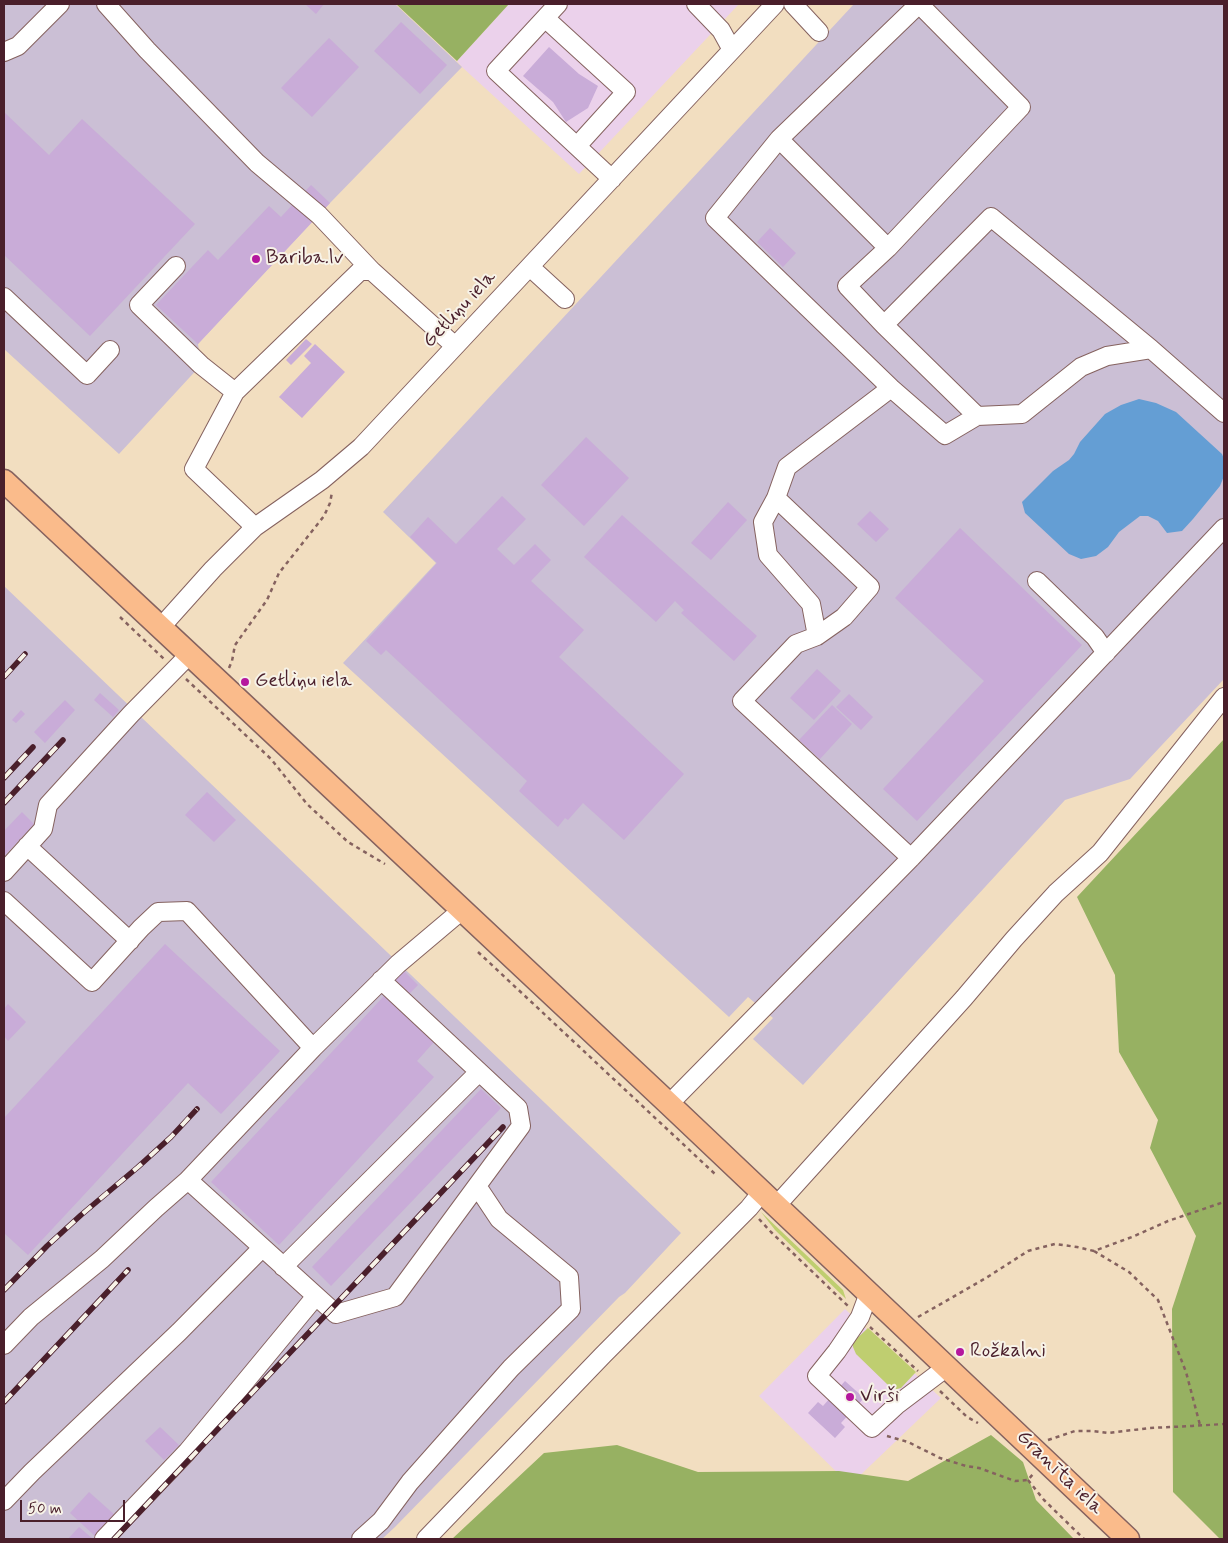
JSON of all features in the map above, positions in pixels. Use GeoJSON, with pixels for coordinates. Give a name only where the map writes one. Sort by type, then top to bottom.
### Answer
{"type":"FeatureCollection","features":[{"type":"Feature","properties":{"kind":"main road","name":"Granīta iela"},"geometry":{"type":"LineString","coordinates":[[4,482],[161,627],[182,662],[462,910],[669,1104],[762,1202],[868,1293],[1128,1539]]}},
{"type":"Feature","properties":{"kind":"street"},"geometry":{"type":"LineString","coordinates":[[4,52],[18,46],[60,4]]}},
{"type":"Feature","properties":{"kind":"street"},"geometry":{"type":"LineString","coordinates":[[106,4],[146,50],[257,163],[318,214],[372,271],[455,346]]}},
{"type":"Feature","properties":{"kind":"street"},"geometry":{"type":"LineString","coordinates":[[558,4],[496,70],[612,179]]}},
{"type":"Feature","properties":{"kind":"street"},"geometry":{"type":"LineString","coordinates":[[696,4],[720,30],[732,50]]}},
{"type":"Feature","properties":{"kind":"street","name":"Getliņu iela"},"geometry":{"type":"LineString","coordinates":[[161,627],[255,527],[322,480],[361,447],[775,4]]}},
{"type":"Feature","properties":{"kind":"street"},"geometry":{"type":"LineString","coordinates":[[793,4],[819,32]]}},
{"type":"Feature","properties":{"kind":"street"},"geometry":{"type":"LineString","coordinates":[[977,416],[847,286],[888,248],[1021,107],[919,4],[779,140],[715,218],[891,388],[945,435],[977,416],[1022,414],[1081,367],[1107,356],[1151,349]]}},
{"type":"Feature","properties":{"kind":"street"},"geometry":{"type":"LineString","coordinates":[[545,18],[626,92],[577,146]]}},
{"type":"Feature","properties":{"kind":"street"},"geometry":{"type":"LineString","coordinates":[[779,140],[888,248]]}},
{"type":"Feature","properties":{"kind":"street"},"geometry":{"type":"LineString","coordinates":[[884,325],[991,216],[1151,349],[1224,413]]}},
{"type":"Feature","properties":{"kind":"street"},"geometry":{"type":"LineString","coordinates":[[176,266],[139,305],[201,365],[235,392]]}},
{"type":"Feature","properties":{"kind":"street"},"geometry":{"type":"LineString","coordinates":[[530,267],[565,299]]}},
{"type":"Feature","properties":{"kind":"street"},"geometry":{"type":"LineString","coordinates":[[255,527],[194,469],[235,392],[360,271],[372,271]]}},
{"type":"Feature","properties":{"kind":"street"},"geometry":{"type":"LineString","coordinates":[[4,297],[87,375],[110,350]]}},
{"type":"Feature","properties":{"kind":"street"},"geometry":{"type":"LineString","coordinates":[[817,636],[810,604],[768,555],[764,522],[776,498],[787,467],[891,388]]}},
{"type":"Feature","properties":{"kind":"street"},"geometry":{"type":"LineString","coordinates":[[776,498],[870,587],[844,618],[817,636],[796,644],[742,702],[911,858]]}},
{"type":"Feature","properties":{"kind":"street"},"geometry":{"type":"LineString","coordinates":[[669,1104],[911,858],[1224,528]]}},
{"type":"Feature","properties":{"kind":"street"},"geometry":{"type":"LineString","coordinates":[[1036,581],[1095,637],[1106,653]]}},
{"type":"Feature","properties":{"kind":"street"},"geometry":{"type":"LineString","coordinates":[[4,872],[43,829],[48,805],[131,714],[182,662]]}},
{"type":"Feature","properties":{"kind":"street"},"geometry":{"type":"LineString","coordinates":[[426,1539],[603,1355],[762,1202],[964,998],[1056,893],[1100,853],[1224,697]]}},
{"type":"Feature","properties":{"kind":"street"},"geometry":{"type":"LineString","coordinates":[[28,846],[130,941]]}},
{"type":"Feature","properties":{"kind":"street"},"geometry":{"type":"LineString","coordinates":[[4,900],[92,982],[158,912],[187,911],[313,1048]]}},
{"type":"Feature","properties":{"kind":"street"},"geometry":{"type":"LineString","coordinates":[[4,1345],[30,1317],[102,1259],[188,1180],[313,1048],[381,980],[418,946],[462,910]]}},
{"type":"Feature","properties":{"kind":"street"},"geometry":{"type":"LineString","coordinates":[[188,1180],[336,1314],[395,1297],[521,1126],[518,1108],[381,980]]}},
{"type":"Feature","properties":{"kind":"street"},"geometry":{"type":"LineString","coordinates":[[284,1267],[479,1072]]}},
{"type":"Feature","properties":{"kind":"street"},"geometry":{"type":"LineString","coordinates":[[361,1539],[381,1521],[410,1482],[511,1368],[571,1308],[569,1277],[499,1219],[477,1186]]}},
{"type":"Feature","properties":{"kind":"street"},"geometry":{"type":"LineString","coordinates":[[4,1501],[179,1332],[262,1248]]}},
{"type":"Feature","properties":{"kind":"street"},"geometry":{"type":"LineString","coordinates":[[868,1293],[860,1317],[817,1376],[872,1428],[898,1404],[947,1366]]}},
{"type":"Feature","properties":{"kind":"street"},"geometry":{"type":"LineString","coordinates":[[104,1539],[187,1452],[316,1296]]}},
{"type":"Feature","properties":{"kind":"path"},"geometry":{"type":"LineString","coordinates":[[118,614],[182,662],[271,759],[307,804],[348,842],[388,866]]}},
{"type":"Feature","properties":{"kind":"path"},"geometry":{"type":"LineString","coordinates":[[476,950],[719,1178]]}},
{"type":"Feature","properties":{"kind":"path"},"geometry":{"type":"LineString","coordinates":[[762,1202],[771,1232],[967,1417]]}},
{"type":"Feature","properties":{"kind":"path"},"geometry":{"type":"LineString","coordinates":[[1094,1251],[1168,1221],[1224,1202]]}},
{"type":"Feature","properties":{"kind":"path"},"geometry":{"type":"LineString","coordinates":[[906,1328],[924,1313],[986,1278],[1028,1251],[1055,1244],[1094,1251],[1129,1272],[1158,1300],[1186,1372],[1200,1425]]}},
{"type":"Feature","properties":{"kind":"path"},"geometry":{"type":"LineString","coordinates":[[1031,1446],[1075,1431],[1108,1433],[1150,1428],[1224,1424]]}},
{"type":"Feature","properties":{"kind":"path"},"geometry":{"type":"LineString","coordinates":[[872,1428],[890,1438],[908,1442],[940,1458],[980,1468],[1015,1481],[1028,1480],[1036,1471]]}},
{"type":"Feature","properties":{"kind":"path"},"geometry":{"type":"LineString","coordinates":[[1028,1480],[1044,1500],[1084,1539]]}},
{"type":"Feature","properties":{"kind":"shaded area"},"geometry":{"type":"Polygon","coordinates":[[[4,4],[395,4],[462,67],[330,203],[198,344],[201,365],[119,454],[4,349],[4,4]]]}},
{"type":"Feature","properties":{"kind":"shaded area"},"geometry":{"type":"Polygon","coordinates":[[[509,4],[739,4],[579,174],[457,61],[509,4]]]}},
{"type":"Feature","properties":{"kind":"shaded area"},"geometry":{"type":"Polygon","coordinates":[[[854,4],[1224,4],[1224,679],[1130,779],[1065,800],[803,1085],[753,1039],[773,1018],[748,997],[729,1017],[343,663],[436,563],[383,512],[854,4]]]}},
{"type":"Feature","properties":{"kind":"shaded area"},"geometry":{"type":"Polygon","coordinates":[[[4,586],[681,1233],[625,1293],[382,1539],[4,1539],[4,586]]]}},
{"type":"Feature","properties":{"kind":"shaded area","name":"Virši"},"geometry":{"type":"Polygon","coordinates":[[[845,1309],[941,1398],[850,1485],[759,1396],[845,1309]]]}},
{"type":"Feature","properties":{"kind":"green space"},"geometry":{"type":"Polygon","coordinates":[[[396,4],[509,4],[457,61],[396,4]]]}},
{"type":"Feature","properties":{"kind":"green space"},"geometry":{"type":"Polygon","coordinates":[[[1224,739],[1224,1539],[1220,1539],[1173,1492],[1172,1309],[1196,1236],[1150,1148],[1158,1120],[1119,1052],[1115,975],[1077,897],[1224,739]]]}},
{"type":"Feature","properties":{"kind":"green space"},"geometry":{"type":"Polygon","coordinates":[[[761,1212],[843,1290],[846,1299],[775,1230],[761,1212]]]}},
{"type":"Feature","properties":{"kind":"green space"},"geometry":{"type":"Polygon","coordinates":[[[868,1328],[916,1372],[901,1388],[894,1389],[888,1385],[856,1354],[853,1342],[868,1328]]]}},
{"type":"Feature","properties":{"kind":"green space"},"geometry":{"type":"Polygon","coordinates":[[[991,1435],[1023,1462],[1036,1500],[1074,1539],[452,1539],[544,1453],[617,1445],[698,1472],[839,1471],[908,1481],[991,1435]]]}},
{"type":"Feature","properties":{"kind":"water"},"geometry":{"type":"Polygon","coordinates":[[[1139,399],[1156,403],[1176,412],[1222,454],[1224,459],[1224,476],[1220,486],[1182,531],[1167,533],[1158,521],[1148,516],[1140,516],[1119,532],[1108,547],[1096,556],[1081,559],[1069,554],[1025,513],[1022,502],[1053,471],[1069,460],[1080,442],[1105,414],[1121,405],[1139,399]]]}},
{"type":"Feature","properties":{"kind":"building"},"geometry":{"type":"Polygon","coordinates":[[[305,4],[324,4],[316,14],[305,4]]]}},
{"type":"Feature","properties":{"kind":"building"},"geometry":{"type":"Polygon","coordinates":[[[401,22],[447,65],[420,94],[374,51],[401,22]]]}},
{"type":"Feature","properties":{"kind":"building"},"geometry":{"type":"Polygon","coordinates":[[[329,38],[359,67],[312,117],[281,88],[329,38]]]}},
{"type":"Feature","properties":{"kind":"building"},"geometry":{"type":"Polygon","coordinates":[[[549,47],[579,74],[598,86],[588,108],[566,122],[553,102],[523,76],[549,47]]]}},
{"type":"Feature","properties":{"kind":"building"},"geometry":{"type":"Polygon","coordinates":[[[4,112],[49,155],[82,119],[195,224],[90,336],[4,255],[4,112]]]}},
{"type":"Feature","properties":{"kind":"building"},"geometry":{"type":"Polygon","coordinates":[[[311,185],[330,203],[198,344],[156,305],[208,250],[218,260],[269,206],[281,217],[311,185]]]}},
{"type":"Feature","properties":{"kind":"building"},"geometry":{"type":"Polygon","coordinates":[[[770,228],[796,253],[783,267],[757,242],[770,228]]]}},
{"type":"Feature","properties":{"kind":"building"},"geometry":{"type":"Polygon","coordinates":[[[306,339],[312,344],[291,365],[286,360],[306,339]]]}},
{"type":"Feature","properties":{"kind":"building"},"geometry":{"type":"Polygon","coordinates":[[[315,344],[345,372],[302,418],[279,397],[311,363],[304,356],[315,344]]]}},
{"type":"Feature","properties":{"kind":"building"},"geometry":{"type":"Polygon","coordinates":[[[586,437],[629,478],[584,526],[541,485],[586,437]]]}},
{"type":"Feature","properties":{"kind":"building"},"geometry":{"type":"Polygon","coordinates":[[[502,496],[526,519],[497,549],[514,565],[535,544],[551,560],[531,581],[584,630],[559,657],[684,774],[624,840],[583,803],[568,820],[565,818],[558,827],[519,791],[527,781],[386,650],[381,655],[366,641],[437,563],[410,537],[428,517],[456,544],[502,496]]]}},
{"type":"Feature","properties":{"kind":"building"},"geometry":{"type":"Polygon","coordinates":[[[728,502],[747,520],[711,560],[691,543],[728,502]]]}},
{"type":"Feature","properties":{"kind":"building"},"geometry":{"type":"Polygon","coordinates":[[[870,511],[889,529],[876,542],[857,524],[870,511]]]}},
{"type":"Feature","properties":{"kind":"building"},"geometry":{"type":"Polygon","coordinates":[[[622,515],[757,636],[734,661],[681,613],[684,610],[675,601],[656,622],[584,557],[622,515]]]}},
{"type":"Feature","properties":{"kind":"building"},"geometry":{"type":"Polygon","coordinates":[[[960,528],[1082,645],[917,821],[883,789],[984,681],[895,598],[960,528]]]}},
{"type":"Feature","properties":{"kind":"building"},"geometry":{"type":"Polygon","coordinates":[[[817,669],[841,691],[814,720],[790,698],[817,669]]]}},
{"type":"Feature","properties":{"kind":"building"},"geometry":{"type":"Polygon","coordinates":[[[100,693],[119,710],[113,717],[94,700],[100,693]]]}},
{"type":"Feature","properties":{"kind":"building"},"geometry":{"type":"Polygon","coordinates":[[[849,694],[873,717],[861,730],[836,707],[849,694]]]}},
{"type":"Feature","properties":{"kind":"building"},"geometry":{"type":"Polygon","coordinates":[[[65,700],[75,710],[45,743],[34,732],[65,700]]]}},
{"type":"Feature","properties":{"kind":"building"},"geometry":{"type":"Polygon","coordinates":[[[832,705],[852,724],[820,759],[799,740],[832,705]]]}},
{"type":"Feature","properties":{"kind":"building"},"geometry":{"type":"Polygon","coordinates":[[[21,710],[25,714],[16,723],[12,720],[21,710]]]}},
{"type":"Feature","properties":{"kind":"building"},"geometry":{"type":"Polygon","coordinates":[[[207,792],[236,820],[214,842],[185,815],[207,792]]]}},
{"type":"Feature","properties":{"kind":"building"},"geometry":{"type":"Polygon","coordinates":[[[22,812],[34,824],[4,856],[4,831],[22,812]]]}},
{"type":"Feature","properties":{"kind":"building"},"geometry":{"type":"Polygon","coordinates":[[[165,944],[280,1051],[221,1114],[188,1083],[28,1255],[4,1233],[4,1118],[165,944]]]}},
{"type":"Feature","properties":{"kind":"building"},"geometry":{"type":"Polygon","coordinates":[[[401,968],[418,985],[408,995],[391,979],[401,968]]]}},
{"type":"Feature","properties":{"kind":"building"},"geometry":{"type":"Polygon","coordinates":[[[384,996],[434,1042],[417,1061],[434,1077],[279,1245],[211,1182],[384,996]]]}},
{"type":"Feature","properties":{"kind":"building"},"geometry":{"type":"Polygon","coordinates":[[[8,1004],[26,1022],[8,1041],[4,1036],[4,1009],[8,1004]]]}},
{"type":"Feature","properties":{"kind":"building"},"geometry":{"type":"Polygon","coordinates":[[[481,1089],[501,1108],[331,1286],[312,1267],[481,1089]]]}},
{"type":"Feature","properties":{"kind":"building"},"geometry":{"type":"Polygon","coordinates":[[[845,1381],[864,1398],[841,1423],[845,1427],[835,1438],[808,1413],[818,1402],[823,1406],[845,1381]]]}},
{"type":"Feature","properties":{"kind":"building"},"geometry":{"type":"Polygon","coordinates":[[[160,1427],[179,1445],[164,1460],[145,1441],[160,1427]]]}},
{"type":"Feature","properties":{"kind":"building"},"geometry":{"type":"Polygon","coordinates":[[[89,1492],[116,1516],[96,1537],[70,1513],[89,1492]]]}},
{"type":"Feature","properties":{"kind":"building"},"geometry":{"type":"Polygon","coordinates":[[[79,1527],[93,1539],[68,1539],[79,1527]]]}},
{"type":"Feature","properties":{"kind":"railway"},"geometry":{"type":"LineString","coordinates":[[4,677],[25,654]]}},
{"type":"Feature","properties":{"kind":"railway"},"geometry":{"type":"LineString","coordinates":[[4,803],[63,740]]}},
{"type":"Feature","properties":{"kind":"railway"},"geometry":{"type":"LineString","coordinates":[[4,778],[33,747]]}},
{"type":"Feature","properties":{"kind":"railway"},"geometry":{"type":"LineString","coordinates":[[4,1290],[47,1246],[171,1137],[197,1109]]}},
{"type":"Feature","properties":{"kind":"railway"},"geometry":{"type":"LineString","coordinates":[[114,1539],[503,1127]]}},
{"type":"Feature","properties":{"kind":"railway"},"geometry":{"type":"LineString","coordinates":[[4,1402],[128,1270]]}},
{"type":"Feature","properties":{"kind":"place","name":"Bariba.lv"},"geometry":{"type":"Point","coordinates":[256,259]}},
{"type":"Feature","properties":{"kind":"place","name":"Getliņu iela"},"geometry":{"type":"Point","coordinates":[245,682]}},
{"type":"Feature","properties":{"kind":"place","name":"Rožkalni"},"geometry":{"type":"Point","coordinates":[960,1352]}},
{"type":"Feature","properties":{"kind":"place","name":"Virši"},"geometry":{"type":"Point","coordinates":[850,1397]}}]}
